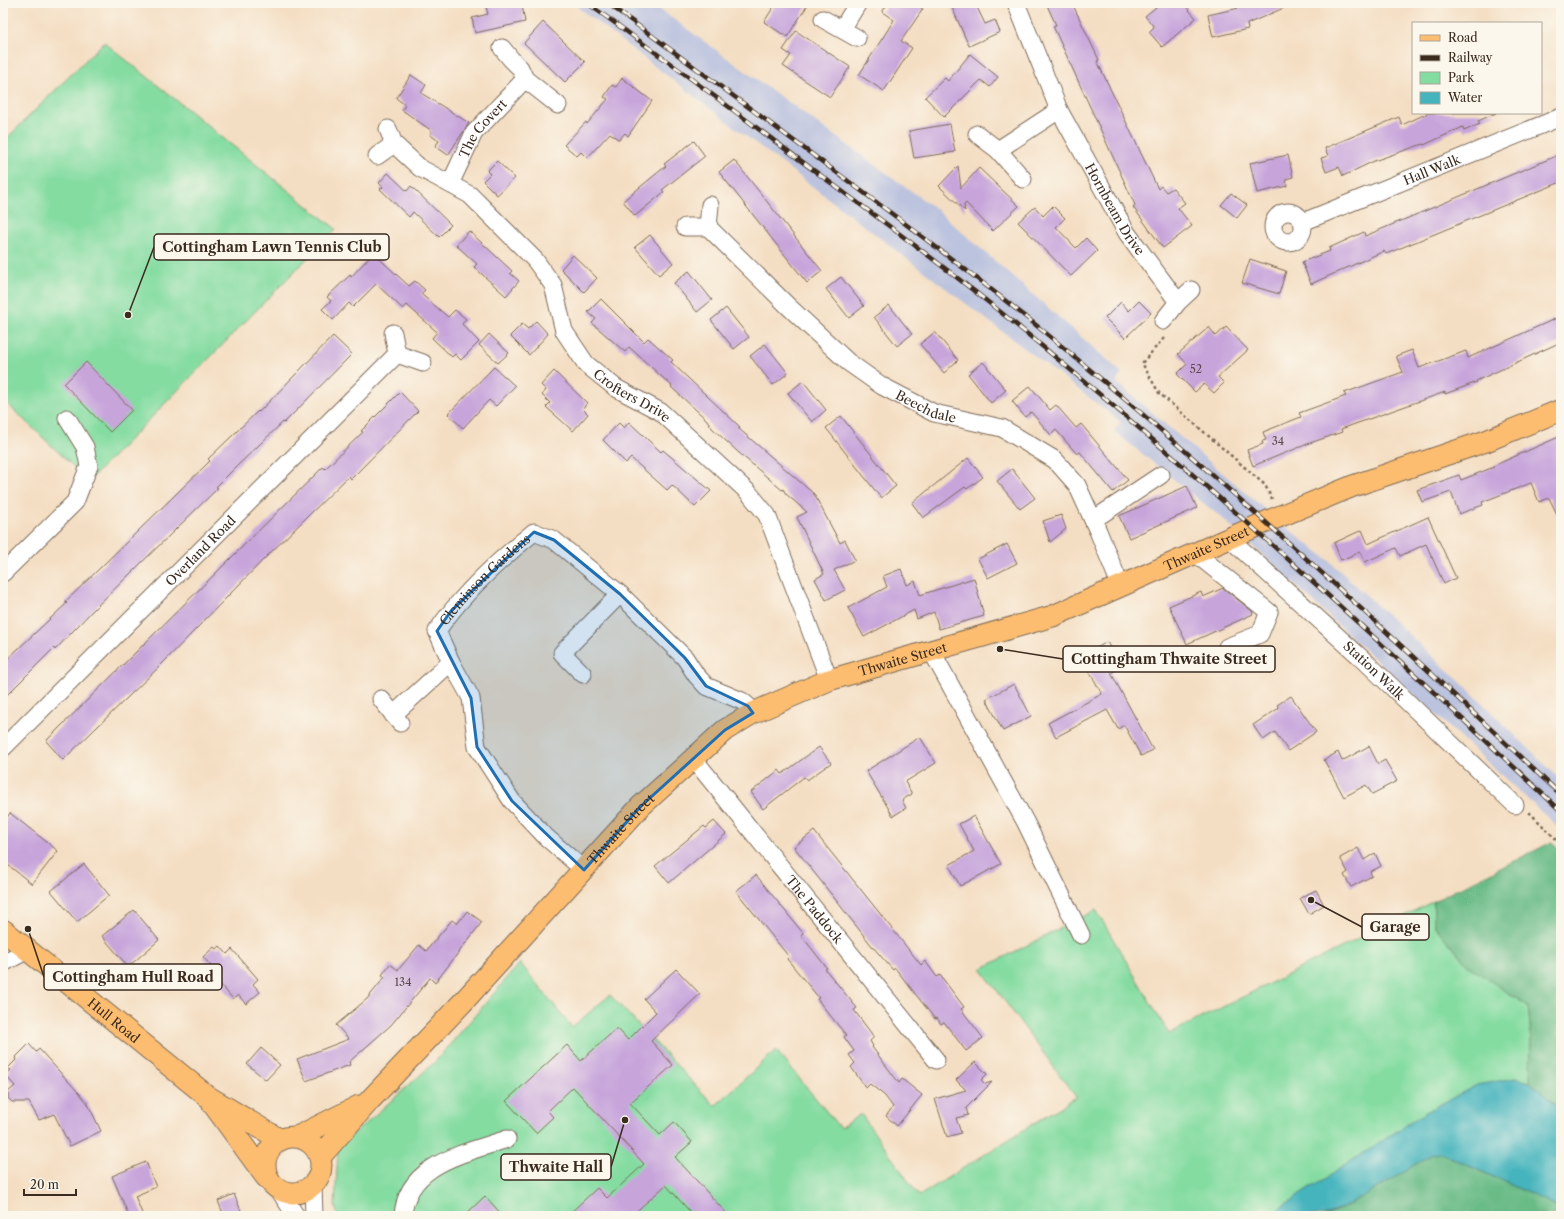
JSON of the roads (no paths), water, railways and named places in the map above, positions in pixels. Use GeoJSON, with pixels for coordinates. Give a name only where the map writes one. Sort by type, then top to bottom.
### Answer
{"type":"FeatureCollection","features":[{"type":"Feature","properties":{"kind":"main road","name":"Thwaite Street"},"geometry":{"type":"LineString","coordinates":[[320,1156],[370,1100],[462,1003],[584,870],[640,807],[725,730],[753,713],[829,680],[1053,616],[1353,486],[1486,441],[1561,410]]}},
{"type":"Feature","properties":{"kind":"main road","name":"Hull Road"},"geometry":{"type":"LineString","coordinates":[[3,930],[207,1096],[279,1139]]}},
{"type":"Feature","properties":{"kind":"main road","name":"Hull Road"},"geometry":{"type":"LineString","coordinates":[[207,1096],[273,1184]]}},
{"type":"Feature","properties":{"kind":"main road","name":"Thwaite Street"},"geometry":{"type":"LineString","coordinates":[[299,1136],[370,1100]]}},
{"type":"Feature","properties":{"kind":"main road"},"geometry":{"type":"LineString","coordinates":[[288,1136],[299,1136],[313,1144],[320,1156],[320,1172],[313,1185],[294,1194],[273,1184],[264,1158],[279,1139],[288,1136]]}},
{"type":"Feature","properties":{"kind":"street"},"geometry":{"type":"LineString","coordinates":[[842,29],[858,3]]}},
{"type":"Feature","properties":{"kind":"street","name":"Hornbeam Drive"},"geometry":{"type":"LineString","coordinates":[[1016,3],[1059,110],[1127,233],[1178,302]]}},
{"type":"Feature","properties":{"kind":"street"},"geometry":{"type":"LineString","coordinates":[[823,19],[858,38]]}},
{"type":"Feature","properties":{"kind":"street"},"geometry":{"type":"LineString","coordinates":[[502,48],[520,68],[525,79],[558,105]]}},
{"type":"Feature","properties":{"kind":"street","name":"The Covert"},"geometry":{"type":"LineString","coordinates":[[450,184],[474,133],[525,79]]}},
{"type":"Feature","properties":{"kind":"street"},"geometry":{"type":"LineString","coordinates":[[998,150],[1059,110]]}},
{"type":"Feature","properties":{"kind":"street","name":"Hall Walk"},"geometry":{"type":"LineString","coordinates":[[1303,222],[1561,117]]}},
{"type":"Feature","properties":{"kind":"street"},"geometry":{"type":"LineString","coordinates":[[977,134],[998,150],[1023,179]]}},
{"type":"Feature","properties":{"kind":"street","name":"Crofters Drive"},"geometry":{"type":"LineString","coordinates":[[376,156],[391,137],[420,168],[470,195],[535,260],[553,285],[564,331],[586,364],[616,388],[661,412],[748,492],[767,515],[829,680]]}},
{"type":"Feature","properties":{"kind":"street"},"geometry":{"type":"LineString","coordinates":[[685,227],[708,228],[710,204]]}},
{"type":"Feature","properties":{"kind":"street","name":"Beechdale"},"geometry":{"type":"LineString","coordinates":[[708,228],[843,357],[882,386],[934,413],[1002,428],[1055,460],[1076,485],[1093,520],[1121,587]]}},
{"type":"Feature","properties":{"kind":"street"},"geometry":{"type":"LineString","coordinates":[[1163,321],[1178,302],[1191,290]]}},
{"type":"Feature","properties":{"kind":"street"},"geometry":{"type":"LineString","coordinates":[[393,333],[397,354],[422,362]]}},
{"type":"Feature","properties":{"kind":"street","name":"Overland Road"},"geometry":{"type":"LineString","coordinates":[[3,748],[397,354]]}},
{"type":"Feature","properties":{"kind":"street"},"geometry":{"type":"LineString","coordinates":[[3,573],[75,502],[88,466],[85,447],[67,418]]}},
{"type":"Feature","properties":{"kind":"street"},"geometry":{"type":"LineString","coordinates":[[1093,520],[1161,475]]}},
{"type":"Feature","properties":{"kind":"street","name":"Cleminson Gardens"},"geometry":{"type":"LineString","coordinates":[[584,870],[546,837],[508,795],[477,747],[471,698],[451,662],[437,631],[451,610],[515,547],[534,532],[554,540],[620,594],[685,658],[696,675],[706,686],[742,701],[753,713]]}},
{"type":"Feature","properties":{"kind":"street","name":"Station Walk"},"geometry":{"type":"LineString","coordinates":[[1230,539],[1367,663],[1515,805]]}},
{"type":"Feature","properties":{"kind":"street"},"geometry":{"type":"LineString","coordinates":[[1196,554],[1270,612],[1260,634],[1227,647]]}},
{"type":"Feature","properties":{"kind":"street"},"geometry":{"type":"LineString","coordinates":[[583,674],[562,653],[620,594]]}},
{"type":"Feature","properties":{"kind":"street"},"geometry":{"type":"LineString","coordinates":[[931,650],[1026,823],[1082,935]]}},
{"type":"Feature","properties":{"kind":"street"},"geometry":{"type":"LineString","coordinates":[[381,699],[396,719],[451,662]]}},
{"type":"Feature","properties":{"kind":"street","name":"The Paddock"},"geometry":{"type":"LineString","coordinates":[[693,758],[936,1060]]}},
{"type":"Feature","properties":{"kind":"street"},"geometry":{"type":"LineString","coordinates":[[3,963],[26,950]]}},
{"type":"Feature","properties":{"kind":"street"},"geometry":{"type":"LineString","coordinates":[[403,1216],[406,1199],[415,1182],[432,1166],[508,1138]]}},
{"type":"Feature","properties":{"kind":"street"},"geometry":{"type":"LineString","coordinates":[[273,1184],[289,1214]]}},
{"type":"Feature","properties":{"kind":"street"},"geometry":{"type":"LineString","coordinates":[[313,1185],[314,1216]]}},
{"type":"Feature","properties":{"kind":"water"},"geometry":{"type":"Polygon","coordinates":[[[1515,1078],[1530,1082],[1555,1104],[1561,1106],[1561,1208],[1441,1153],[1432,1154],[1346,1207],[1322,1216],[1268,1216],[1426,1112],[1477,1085],[1515,1078]]]}},
{"type":"Feature","properties":{"kind":"railway"},"geometry":{"type":"LineString","coordinates":[[587,3],[672,64],[893,229],[973,290],[1094,389],[1297,567],[1561,811]]}},
{"type":"Feature","properties":{"kind":"railway"},"geometry":{"type":"LineString","coordinates":[[607,3],[923,237],[1031,321],[1100,378],[1167,435],[1300,553],[1561,795]]}},
{"type":"Feature","properties":{"kind":"place","name":"Cottingham Lawn Tennis Club"},"geometry":{"type":"Point","coordinates":[128,315]}},
{"type":"Feature","properties":{"kind":"place","name":"Cottingham Thwaite Street"},"geometry":{"type":"Point","coordinates":[1000,649]}},
{"type":"Feature","properties":{"kind":"place","name":"Garage"},"geometry":{"type":"Point","coordinates":[1311,900]}},
{"type":"Feature","properties":{"kind":"place","name":"Cottingham Hull Road"},"geometry":{"type":"Point","coordinates":[28,929]}},
{"type":"Feature","properties":{"kind":"place","name":"Thwaite Hall"},"geometry":{"type":"Point","coordinates":[625,1120]}}]}
